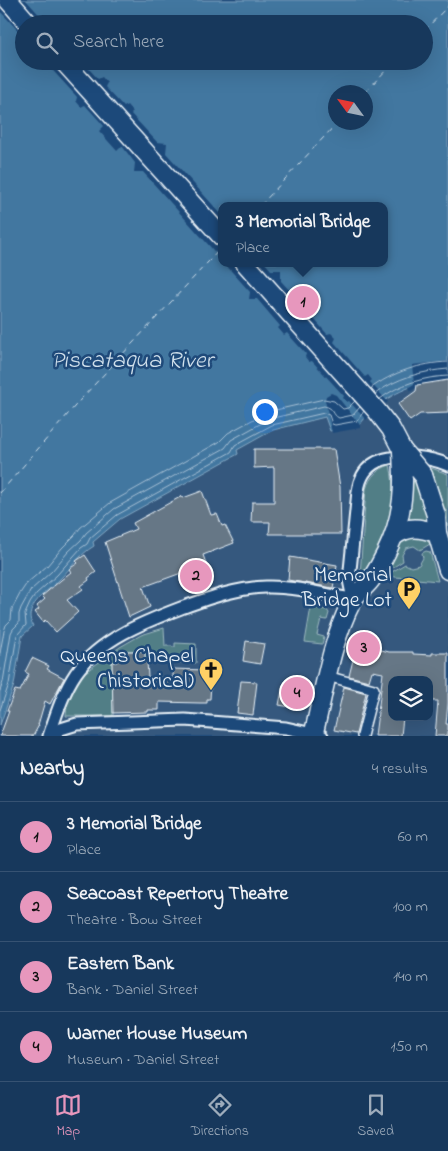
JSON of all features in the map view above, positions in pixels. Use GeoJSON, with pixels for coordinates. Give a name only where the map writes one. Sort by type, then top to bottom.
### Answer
{"type":"FeatureCollection","features":[{"type":"Feature","properties":{"kind":"main road"},"geometry":{"type":"LineString","coordinates":[[8,0],[21,15]]}},
{"type":"Feature","properties":{"kind":"main road"},"geometry":{"type":"LineString","coordinates":[[71,70],[218,233]]}},
{"type":"Feature","properties":{"kind":"main road"},"geometry":{"type":"LineString","coordinates":[[249,267],[391,429],[394,454],[404,475],[402,504],[394,536],[371,580],[353,599],[337,638],[327,676],[316,735]]}},
{"type":"Feature","properties":{"kind":"main road"},"geometry":{"type":"LineString","coordinates":[[394,454],[422,475],[436,515],[437,533],[448,570]]}},
{"type":"Feature","properties":{"kind":"main road"},"geometry":{"type":"LineString","coordinates":[[394,536],[406,529],[414,528],[437,533]]}},
{"type":"Feature","properties":{"kind":"street"},"geometry":{"type":"LineString","coordinates":[[50,736],[70,683],[83,664],[110,642],[150,620],[226,593],[256,588],[281,588],[353,599],[349,580],[358,485],[366,470],[376,462],[394,454],[426,458],[448,465]]}},
{"type":"Feature","properties":{"kind":"street"},"geometry":{"type":"LineString","coordinates":[[327,676],[374,689],[362,736]]}},
{"type":"Feature","properties":{"kind":"street"},"geometry":{"type":"LineString","coordinates":[[50,736],[61,729],[77,724],[185,720],[286,728],[316,735]]}},
{"type":"Feature","properties":{"kind":"shaded area"},"geometry":{"type":"Polygon","coordinates":[[[448,380],[448,736],[0,736],[0,725],[14,685],[22,636],[33,626],[30,615],[34,606],[40,597],[61,578],[85,551],[94,546],[92,542],[120,519],[238,454],[236,450],[273,430],[325,417],[366,416],[390,397],[417,385],[448,380]]]}},
{"type":"Feature","properties":{"kind":"green space"},"geometry":{"type":"Polygon","coordinates":[[[390,465],[393,496],[388,523],[363,575],[360,576],[366,489],[375,474],[390,465]]]}},
{"type":"Feature","properties":{"kind":"green space"},"geometry":{"type":"Polygon","coordinates":[[[431,468],[448,474],[448,526],[440,495],[431,468]]]}},
{"type":"Feature","properties":{"kind":"green space"},"geometry":{"type":"Polygon","coordinates":[[[415,480],[429,517],[428,521],[409,519],[408,517],[413,482],[415,480]]]}},
{"type":"Feature","properties":{"kind":"green space"},"geometry":{"type":"Polygon","coordinates":[[[414,536],[423,538],[430,544],[420,550],[414,546],[406,548],[402,555],[403,561],[384,573],[399,546],[414,536]]]}},
{"type":"Feature","properties":{"kind":"green space"},"geometry":{"type":"Polygon","coordinates":[[[430,552],[438,581],[385,576],[405,564],[411,567],[419,565],[423,558],[422,553],[430,552]]]}},
{"type":"Feature","properties":{"kind":"green space"},"geometry":{"type":"Polygon","coordinates":[[[311,607],[327,610],[329,613],[327,620],[321,619],[317,635],[324,637],[322,644],[305,642],[311,607]]]}},
{"type":"Feature","properties":{"kind":"green space"},"geometry":{"type":"Polygon","coordinates":[[[164,628],[165,646],[175,647],[175,643],[196,644],[196,663],[145,661],[144,651],[117,651],[117,662],[112,662],[113,716],[66,716],[67,705],[80,676],[120,647],[141,635],[164,628]]]}},
{"type":"Feature","properties":{"kind":"water","name":"Piscataqua River"},"geometry":{"type":"Polygon","coordinates":[[[0,0],[448,0],[448,380],[417,385],[401,391],[377,406],[360,425],[330,431],[325,417],[273,430],[237,450],[238,454],[120,519],[93,542],[94,546],[80,557],[42,595],[30,615],[33,626],[22,636],[14,685],[0,725],[0,0]]]}},
{"type":"Feature","properties":{"kind":"pier"},"geometry":{"type":"Polygon","coordinates":[[[0,0],[26,0],[39,15],[15,15],[15,27],[0,11],[0,0]]]}},
{"type":"Feature","properties":{"kind":"pier"},"geometry":{"type":"Polygon","coordinates":[[[52,70],[90,70],[98,79],[102,77],[107,83],[105,87],[124,107],[127,105],[133,112],[131,114],[157,142],[167,143],[166,153],[218,211],[218,256],[143,172],[134,172],[135,163],[122,146],[117,151],[99,131],[104,126],[85,105],[81,107],[76,101],[77,97],[52,70]]]}},
{"type":"Feature","properties":{"kind":"pier"},"geometry":{"type":"Polygon","coordinates":[[[228,267],[268,267],[271,270],[281,270],[281,281],[291,292],[295,289],[312,309],[309,313],[327,334],[331,333],[336,338],[334,342],[365,377],[368,375],[372,380],[370,382],[388,402],[366,420],[349,401],[347,402],[343,398],[344,396],[312,361],[309,362],[305,357],[306,354],[287,333],[284,335],[278,328],[280,326],[257,299],[249,299],[250,292],[228,267]]]}},
{"type":"Feature","properties":{"kind":"pier"},"geometry":{"type":"Polygon","coordinates":[[[448,361],[448,380],[417,385],[411,391],[409,387],[414,384],[412,365],[448,361]]]}},
{"type":"Feature","properties":{"kind":"pier"},"geometry":{"type":"Polygon","coordinates":[[[331,393],[336,395],[360,425],[360,428],[332,433],[325,400],[326,396],[331,393]]]}},
{"type":"Feature","properties":{"kind":"building"},"geometry":{"type":"Polygon","coordinates":[[[448,380],[448,413],[420,414],[410,421],[398,404],[416,391],[417,385],[448,380]]]}},
{"type":"Feature","properties":{"kind":"building"},"geometry":{"type":"Polygon","coordinates":[[[254,449],[334,449],[340,487],[341,534],[269,534],[270,522],[251,522],[252,502],[274,502],[274,467],[254,468],[254,449]]]}},
{"type":"Feature","properties":{"kind":"building"},"geometry":{"type":"Polygon","coordinates":[[[202,491],[211,515],[217,514],[222,526],[225,525],[234,543],[203,555],[212,580],[189,589],[184,572],[143,587],[150,607],[129,617],[105,542],[136,529],[133,523],[182,496],[183,498],[202,491]]]}},
{"type":"Feature","properties":{"kind":"building"},"geometry":{"type":"Polygon","coordinates":[[[85,555],[96,572],[81,586],[83,589],[67,600],[78,612],[56,632],[45,620],[43,622],[35,612],[39,609],[37,606],[45,599],[42,596],[71,572],[69,569],[85,555]]]}},
{"type":"Feature","properties":{"kind":"building"},"geometry":{"type":"Polygon","coordinates":[[[290,557],[337,565],[333,588],[288,580],[290,557]]]}},
{"type":"Feature","properties":{"kind":"building"},"geometry":{"type":"Polygon","coordinates":[[[246,641],[264,644],[260,664],[243,661],[246,641]]]}},
{"type":"Feature","properties":{"kind":"building"},"geometry":{"type":"Polygon","coordinates":[[[363,645],[389,652],[413,652],[413,654],[432,655],[432,653],[448,653],[446,724],[448,724],[448,736],[435,736],[438,701],[433,701],[433,676],[388,676],[388,721],[403,721],[401,736],[375,736],[383,673],[372,671],[369,681],[349,676],[356,648],[363,645]]]}},
{"type":"Feature","properties":{"kind":"building"},"geometry":{"type":"Polygon","coordinates":[[[117,651],[145,651],[148,677],[173,678],[173,669],[205,670],[205,680],[207,680],[207,683],[211,683],[210,699],[207,699],[207,703],[159,702],[159,710],[113,713],[112,662],[117,662],[117,651]]]}},
{"type":"Feature","properties":{"kind":"building"},"geometry":{"type":"Polygon","coordinates":[[[32,658],[49,666],[47,669],[64,678],[50,704],[45,701],[39,725],[33,736],[0,736],[15,690],[20,691],[29,674],[25,672],[32,658]]]}},
{"type":"Feature","properties":{"kind":"building"},"geometry":{"type":"Polygon","coordinates":[[[241,681],[257,682],[253,715],[237,713],[241,681]]]}},
{"type":"Feature","properties":{"kind":"building"},"geometry":{"type":"Polygon","coordinates":[[[283,685],[307,688],[302,709],[279,705],[283,685]]]}},
{"type":"Feature","properties":{"kind":"building"},"geometry":{"type":"Polygon","coordinates":[[[344,687],[366,693],[356,734],[334,730],[344,687]]]}},
{"type":"Feature","properties":{"kind":"ferry route"},"geometry":{"type":"LineString","coordinates":[[433,22],[448,6]]}},
{"type":"Feature","properties":{"kind":"ferry route"},"geometry":{"type":"LineString","coordinates":[[372,85],[386,70]]}},
{"type":"Feature","properties":{"kind":"ferry route"},"geometry":{"type":"LineString","coordinates":[[264,202],[331,130]]}},
{"type":"Feature","properties":{"kind":"ferry route"},"geometry":{"type":"LineString","coordinates":[[0,493],[81,399],[218,251]]}},
{"type":"Feature","properties":{"kind":"place","name":"3 Memorial Bridge"},"geometry":{"type":"Point","coordinates":[303,302]}},
{"type":"Feature","properties":{"kind":"place","name":"Seacoast Repertory Theatre"},"geometry":{"type":"Point","coordinates":[196,576]}},
{"type":"Feature","properties":{"kind":"place","name":"Memorial Bridge Lot"},"geometry":{"type":"Point","coordinates":[409,610]}},
{"type":"Feature","properties":{"kind":"place","name":"Eastern Bank"},"geometry":{"type":"Point","coordinates":[364,648]}},
{"type":"Feature","properties":{"kind":"place","name":"Queens Chapel (historical)"},"geometry":{"type":"Point","coordinates":[211,691]}},
{"type":"Feature","properties":{"kind":"place","name":"Warner House Museum"},"geometry":{"type":"Point","coordinates":[297,693]}}]}
